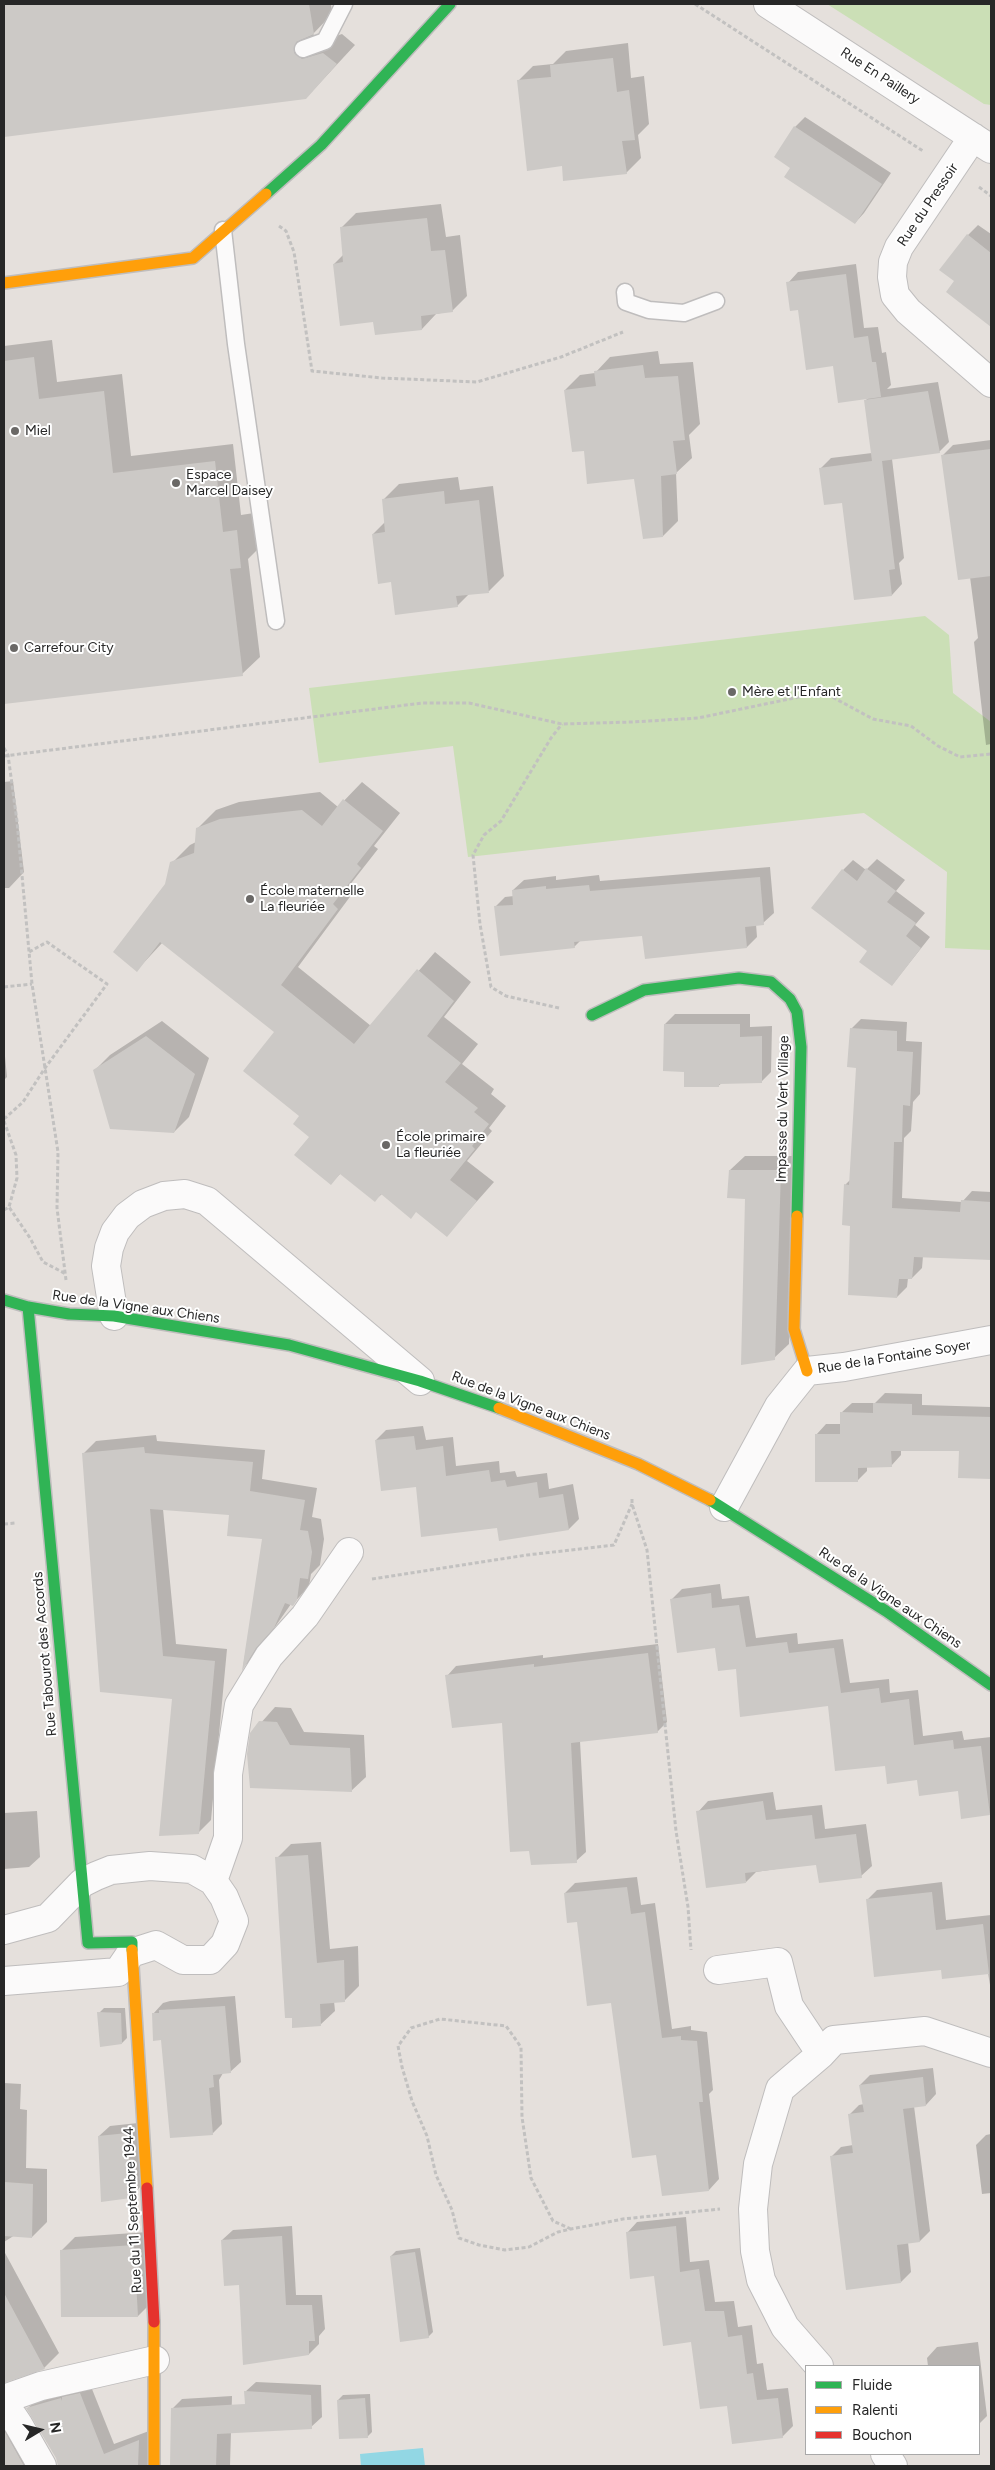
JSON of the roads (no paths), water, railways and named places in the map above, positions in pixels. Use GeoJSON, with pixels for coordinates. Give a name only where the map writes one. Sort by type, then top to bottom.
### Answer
{"type":"FeatureCollection","features":[{"type":"Feature","properties":{"kind":"street"},"geometry":{"type":"LineString","coordinates":[[4,283],[192,258],[320,145],[450,4]]}},
{"type":"Feature","properties":{"kind":"street","name":"Rue En Paillery"},"geometry":{"type":"LineString","coordinates":[[768,4],[982,143]]}},
{"type":"Feature","properties":{"kind":"street","name":"Rue du Pressoir"},"geometry":{"type":"LineString","coordinates":[[982,143],[952,169],[899,246],[893,262],[895,295],[908,311],[991,383]]}},
{"type":"Feature","properties":{"kind":"street","name":"Impasse du Vert Village"},"geometry":{"type":"LineString","coordinates":[[592,1015],[644,990],[739,978],[771,982],[790,999],[797,1012],[801,1047],[794,1329],[807,1371]]}},
{"type":"Feature","properties":{"kind":"street"},"geometry":{"type":"LineString","coordinates":[[114,1316],[106,1266],[109,1248],[115,1232],[127,1216],[143,1204],[164,1196],[185,1194],[207,1201],[420,1381]]}},
{"type":"Feature","properties":{"kind":"street","name":"Rue de la Vigne aux Chiens"},"geometry":{"type":"LineString","coordinates":[[4,1300],[28,1307],[68,1314],[114,1316],[289,1345],[420,1381],[476,1399],[638,1464],[724,1507],[886,1611],[991,1685]]}},
{"type":"Feature","properties":{"kind":"street","name":"Rue Tabourot des Accords"},"geometry":{"type":"LineString","coordinates":[[28,1307],[88,1943],[132,1942],[131,1953]]}},
{"type":"Feature","properties":{"kind":"street","name":"Rue de la Fontaine Soyer"},"geometry":{"type":"LineString","coordinates":[[724,1507],[779,1406],[807,1371],[844,1367],[991,1340]]}},
{"type":"Feature","properties":{"kind":"street"},"geometry":{"type":"LineString","coordinates":[[213,1881],[228,1838],[228,1774],[239,1705],[269,1656],[305,1616],[349,1552]]}},
{"type":"Feature","properties":{"kind":"street"},"geometry":{"type":"LineString","coordinates":[[4,1930],[48,1918],[82,1883],[111,1870],[159,1866],[192,1869],[213,1881],[224,1897],[234,1921],[225,1944],[210,1960],[183,1960],[156,1946],[131,1953],[118,1972],[4,1981]]}},
{"type":"Feature","properties":{"kind":"street","name":"Rue du 11 Septembre 1944"},"geometry":{"type":"LineString","coordinates":[[131,1953],[156,2360],[154,2466]]}},
{"type":"Feature","properties":{"kind":"street"},"geometry":{"type":"LineString","coordinates":[[718,1970],[778,1962],[789,2006],[821,2054]]}},
{"type":"Feature","properties":{"kind":"street"},"geometry":{"type":"LineString","coordinates":[[819,2365],[785,2327],[761,2280],[755,2251],[753,2209],[758,2164],[780,2090],[834,2040],[924,2031],[991,2053]]}},
{"type":"Feature","properties":{"kind":"street"},"geometry":{"type":"LineString","coordinates":[[4,2399],[40,2386],[156,2360]]}},
{"type":"Feature","properties":{"kind":"street"},"geometry":{"type":"LineString","coordinates":[[4,2403],[42,2466]]}},
{"type":"Feature","properties":{"kind":"street"},"geometry":{"type":"LineString","coordinates":[[887,2455],[893,2466]]}},
{"type":"Feature","properties":{"kind":"lane"},"geometry":{"type":"LineString","coordinates":[[304,49],[325,41],[344,4]]}},
{"type":"Feature","properties":{"kind":"lane"},"geometry":{"type":"LineString","coordinates":[[223,230],[236,344],[276,621]]}},
{"type":"Feature","properties":{"kind":"lane"},"geometry":{"type":"LineString","coordinates":[[625,292],[626,302],[650,310],[684,313],[716,301]]}},
{"type":"Feature","properties":{"kind":"water"},"geometry":{"type":"Polygon","coordinates":[[[423,2448],[425,2466],[361,2466],[360,2454],[423,2448]]]}},
{"type":"Feature","properties":{"kind":"place","name":"Miel"},"geometry":{"type":"Point","coordinates":[15,431]}},
{"type":"Feature","properties":{"kind":"place","name":"Espace Marcel Daisey"},"geometry":{"type":"Point","coordinates":[176,483]}},
{"type":"Feature","properties":{"kind":"place","name":"Carrefour City"},"geometry":{"type":"Point","coordinates":[14,648]}},
{"type":"Feature","properties":{"kind":"place","name":"Mère et l'Enfant"},"geometry":{"type":"Point","coordinates":[732,692]}},
{"type":"Feature","properties":{"kind":"place","name":"École maternelle La fleuriée"},"geometry":{"type":"Point","coordinates":[250,899]}},
{"type":"Feature","properties":{"kind":"place","name":"École primaire La fleuriée"},"geometry":{"type":"Point","coordinates":[386,1145]}}]}
